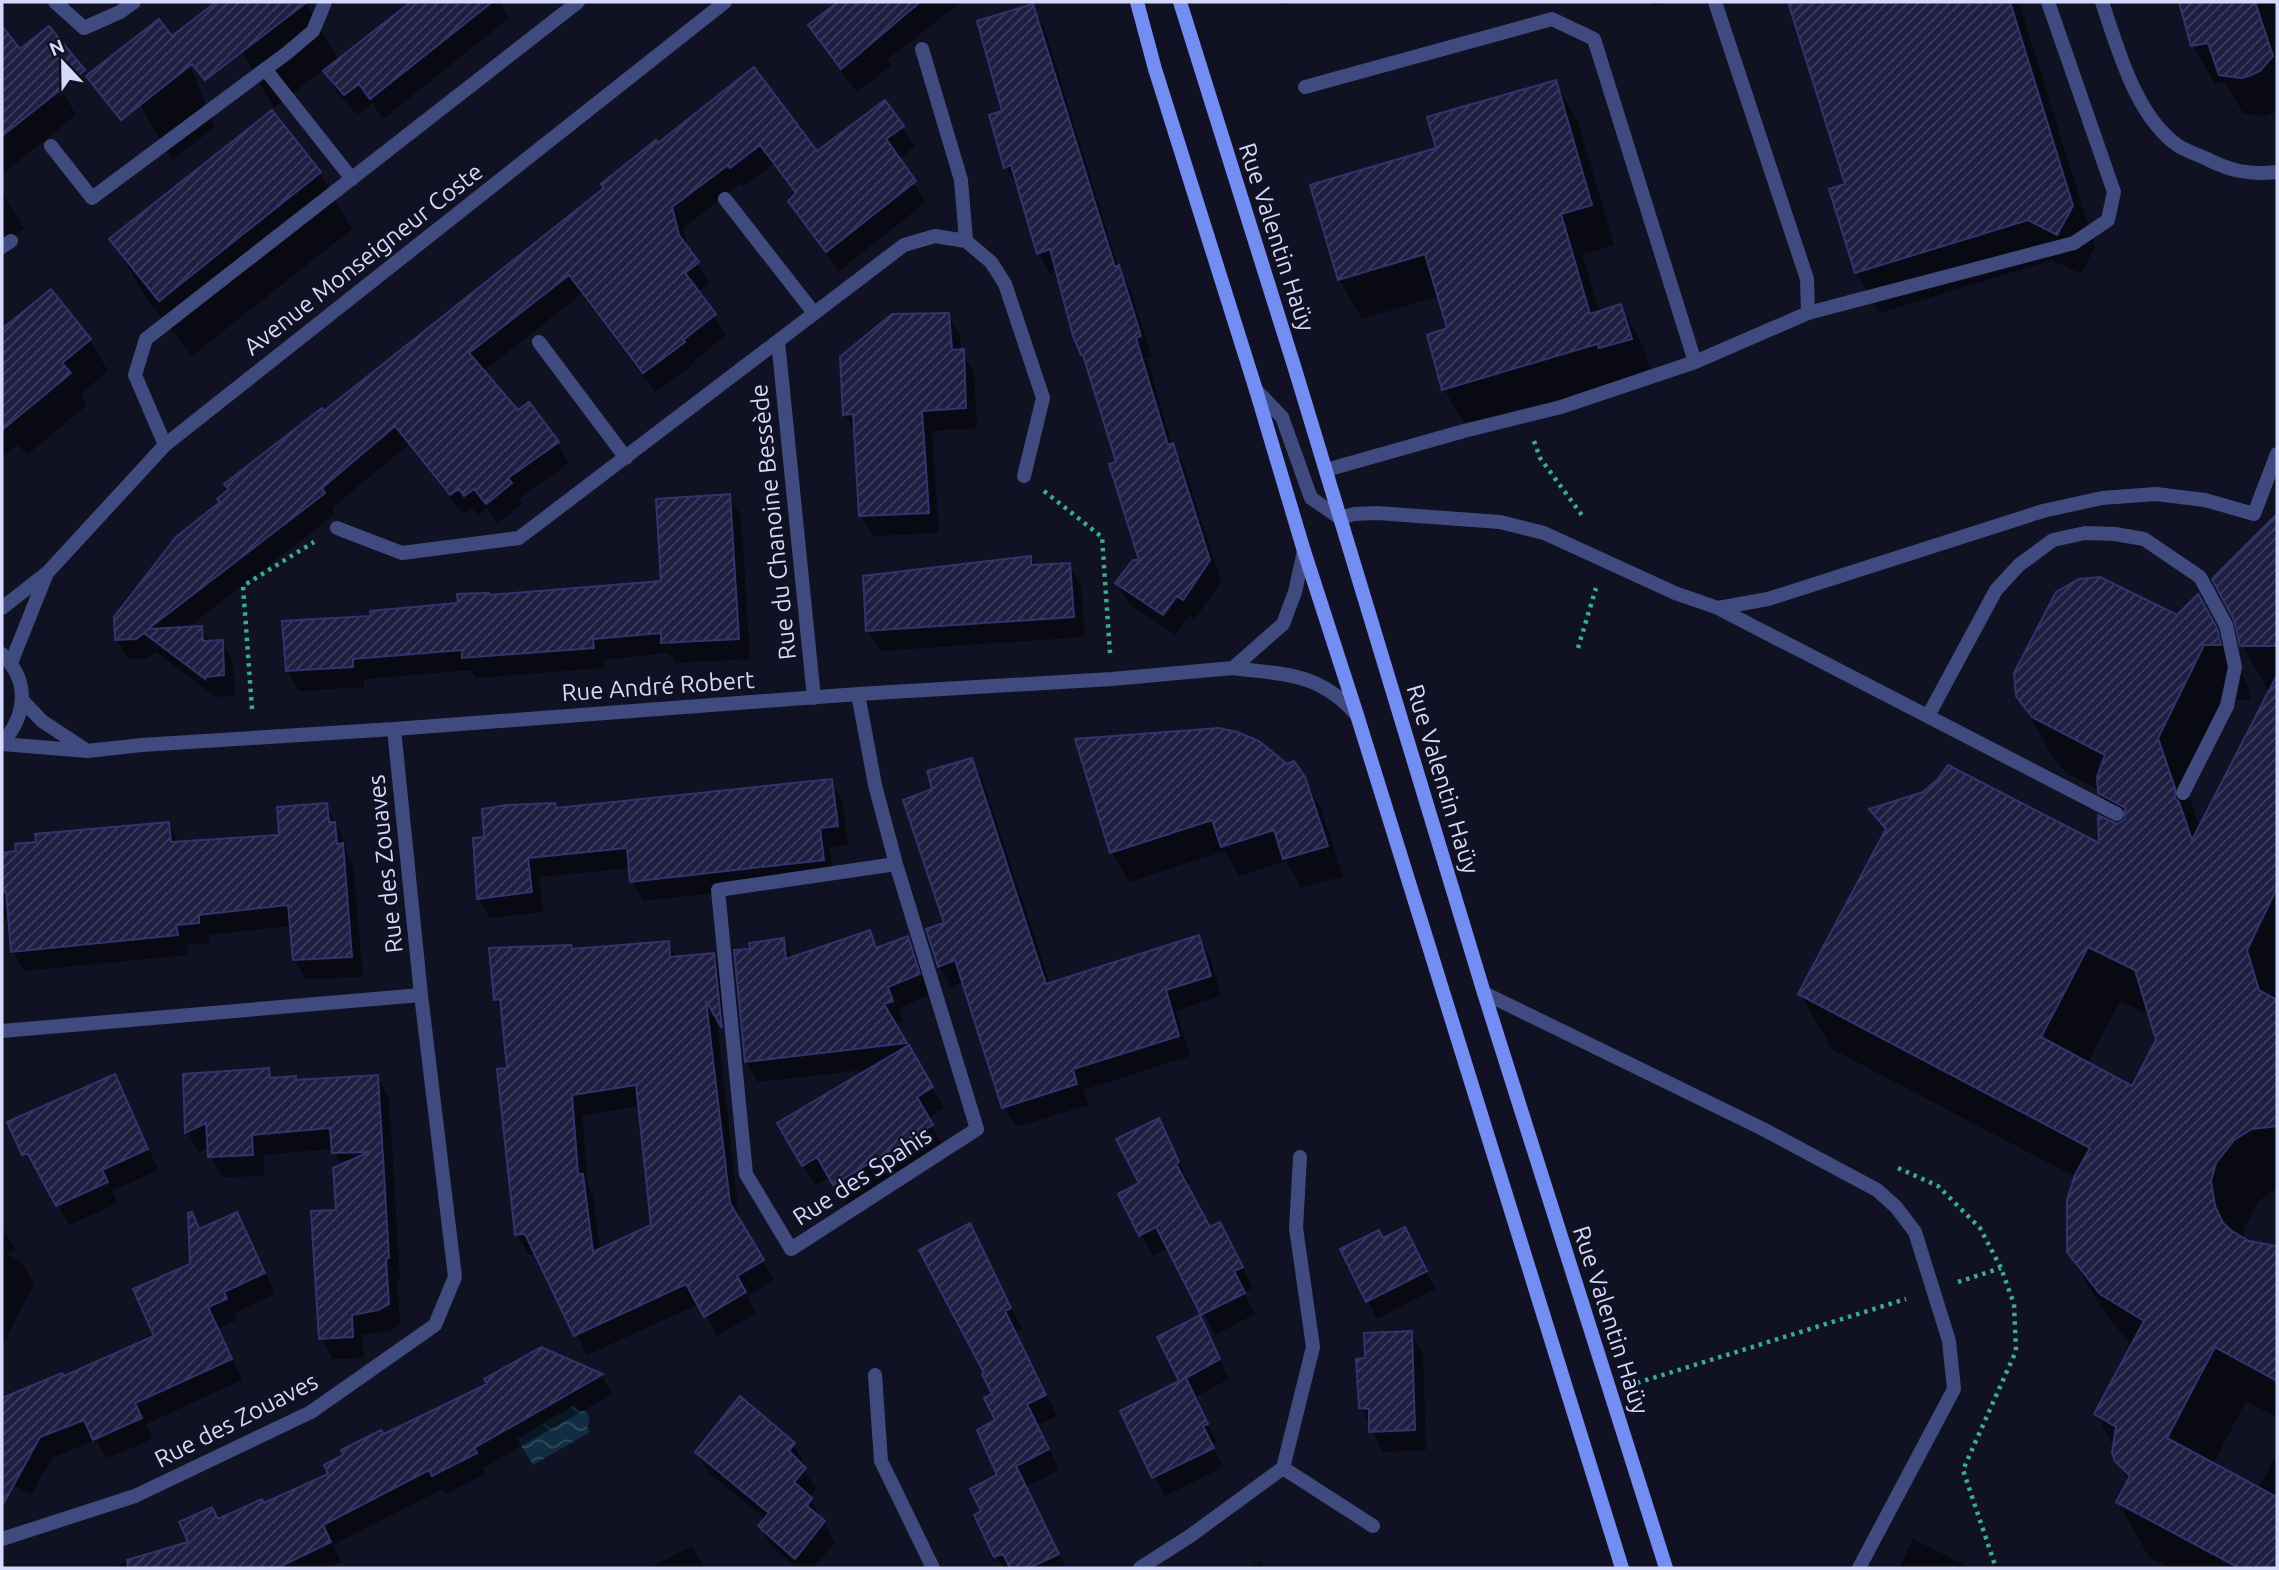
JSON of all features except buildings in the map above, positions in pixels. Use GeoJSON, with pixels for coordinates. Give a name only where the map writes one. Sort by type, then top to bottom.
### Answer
{"type":"FeatureCollection","features":[{"type":"Feature","properties":{"kind":"street"},"geometry":{"type":"LineString","coordinates":[[55,2],[84,27],[120,12],[134,2]]}},
{"type":"Feature","properties":{"kind":"street"},"geometry":{"type":"LineString","coordinates":[[51,146],[92,198],[313,31],[325,2]]}},
{"type":"Feature","properties":{"kind":"street"},"geometry":{"type":"LineString","coordinates":[[165,445],[135,375],[146,339],[578,2]]}},
{"type":"Feature","properties":{"kind":"street","name":"Avenue Monseigneur Coste"},"geometry":{"type":"LineString","coordinates":[[2,608],[48,572],[165,445],[725,2]]}},
{"type":"Feature","properties":{"kind":"street"},"geometry":{"type":"LineString","coordinates":[[1137,2],[1304,551],[1622,1568]]}},
{"type":"Feature","properties":{"kind":"street","name":"Rue Valentin Haüy"},"geometry":{"type":"LineString","coordinates":[[1180,2],[1326,470],[1484,993],[1666,1568]]}},
{"type":"Feature","properties":{"kind":"street"},"geometry":{"type":"LineString","coordinates":[[1715,2],[1807,279],[1808,313]]}},
{"type":"Feature","properties":{"kind":"street"},"geometry":{"type":"LineString","coordinates":[[1326,470],[1561,407],[1695,362],[1808,313],[2074,243],[2108,220],[2114,192],[2048,2]]}},
{"type":"Feature","properties":{"kind":"street"},"geometry":{"type":"LineString","coordinates":[[2102,2],[2120,58],[2150,118],[2160,128],[2179,146],[2212,162],[2242,173],[2277,172]]}},
{"type":"Feature","properties":{"kind":"street"},"geometry":{"type":"LineString","coordinates":[[1305,88],[1552,19],[1594,39],[1695,362]]}},
{"type":"Feature","properties":{"kind":"street"},"geometry":{"type":"LineString","coordinates":[[922,49],[961,180],[966,241],[991,262],[1005,284],[1043,398],[1024,476]]}},
{"type":"Feature","properties":{"kind":"street"},"geometry":{"type":"LineString","coordinates":[[265,69],[352,179]]}},
{"type":"Feature","properties":{"kind":"street"},"geometry":{"type":"LineString","coordinates":[[725,199],[814,313]]}},
{"type":"Feature","properties":{"kind":"street","name":"Rue du Chanoine Bessède"},"geometry":{"type":"LineString","coordinates":[[337,528],[402,553],[519,538],[904,245],[935,236],[966,241]]}},
{"type":"Feature","properties":{"kind":"street","name":"Rue du Chanoine Bessède"},"geometry":{"type":"LineString","coordinates":[[778,341],[814,698]]}},
{"type":"Feature","properties":{"kind":"street"},"geometry":{"type":"LineString","coordinates":[[539,342],[626,458]]}},
{"type":"Feature","properties":{"kind":"street"},"geometry":{"type":"LineString","coordinates":[[1256,390],[1282,417],[1311,499],[1340,518],[1377,513],[1500,522],[1544,533],[1627,572],[1718,608],[2117,814]]}},
{"type":"Feature","properties":{"kind":"street"},"geometry":{"type":"LineString","coordinates":[[1718,608],[1768,599],[2043,511],[2102,498],[2156,494],[2205,500],[2254,514],[2277,454]]}},
{"type":"Feature","properties":{"kind":"street"},"geometry":{"type":"LineString","coordinates":[[1928,716],[1996,590],[2019,565],[2053,540],[2085,533],[2144,539],[2200,577],[2226,625],[2235,667],[2227,706],[2183,793]]}},
{"type":"Feature","properties":{"kind":"street"},"geometry":{"type":"LineString","coordinates":[[1233,668],[1283,624],[1295,592],[1304,551]]}},
{"type":"Feature","properties":{"kind":"street","name":"Avenue Monseigneur Coste"},"geometry":{"type":"LineString","coordinates":[[6,658],[48,572]]}},
{"type":"Feature","properties":{"kind":"street"},"geometry":{"type":"LineString","coordinates":[[2,743],[18,720],[23,701],[18,674],[6,658]]}},
{"type":"Feature","properties":{"kind":"street","name":"Rue André Robert"},"geometry":{"type":"LineString","coordinates":[[2,743],[87,751],[858,694],[1112,679],[1233,668],[1299,676],[1333,691],[1357,715]]}},
{"type":"Feature","properties":{"kind":"street","name":"Rue des Spahis"},"geometry":{"type":"LineString","coordinates":[[858,694],[875,785],[896,864],[977,1129],[791,1249],[746,1174],[718,890],[896,864]]}},
{"type":"Feature","properties":{"kind":"street"},"geometry":{"type":"LineString","coordinates":[[23,701],[42,721],[87,751]]}},
{"type":"Feature","properties":{"kind":"street","name":"Rue des Zouaves"},"geometry":{"type":"LineString","coordinates":[[2,1539],[135,1496],[311,1412],[435,1325],[455,1277],[421,995],[394,729]]}},
{"type":"Feature","properties":{"kind":"street"},"geometry":{"type":"LineString","coordinates":[[1484,993],[1763,1129],[1877,1190],[1896,1207],[1915,1232],[1949,1341],[1954,1389],[1859,1568]]}},
{"type":"Feature","properties":{"kind":"street"},"geometry":{"type":"LineString","coordinates":[[2,1031],[421,995]]}},
{"type":"Feature","properties":{"kind":"street"},"geometry":{"type":"LineString","coordinates":[[1140,1568],[1190,1536],[1283,1468],[1314,1346],[1296,1228],[1300,1157]]}},
{"type":"Feature","properties":{"kind":"street"},"geometry":{"type":"LineString","coordinates":[[875,1375],[881,1461],[933,1568]]}},
{"type":"Feature","properties":{"kind":"street"},"geometry":{"type":"LineString","coordinates":[[1283,1468],[1373,1526]]}},
{"type":"Feature","properties":{"kind":"path"},"geometry":{"type":"LineString","coordinates":[[1024,476],[1102,537],[1112,679]]}},
{"type":"Feature","properties":{"kind":"path"},"geometry":{"type":"LineString","coordinates":[[254,738],[243,586],[337,528]]}},
{"type":"Feature","properties":{"kind":"path"},"geometry":{"type":"LineString","coordinates":[[1610,1392],[2001,1268]]}},
{"type":"Feature","properties":{"kind":"water"},"geometry":{"type":"Polygon","coordinates":[[[574,1405],[578,1410],[587,1412],[590,1432],[533,1465],[517,1439],[574,1405]]]}}]}
